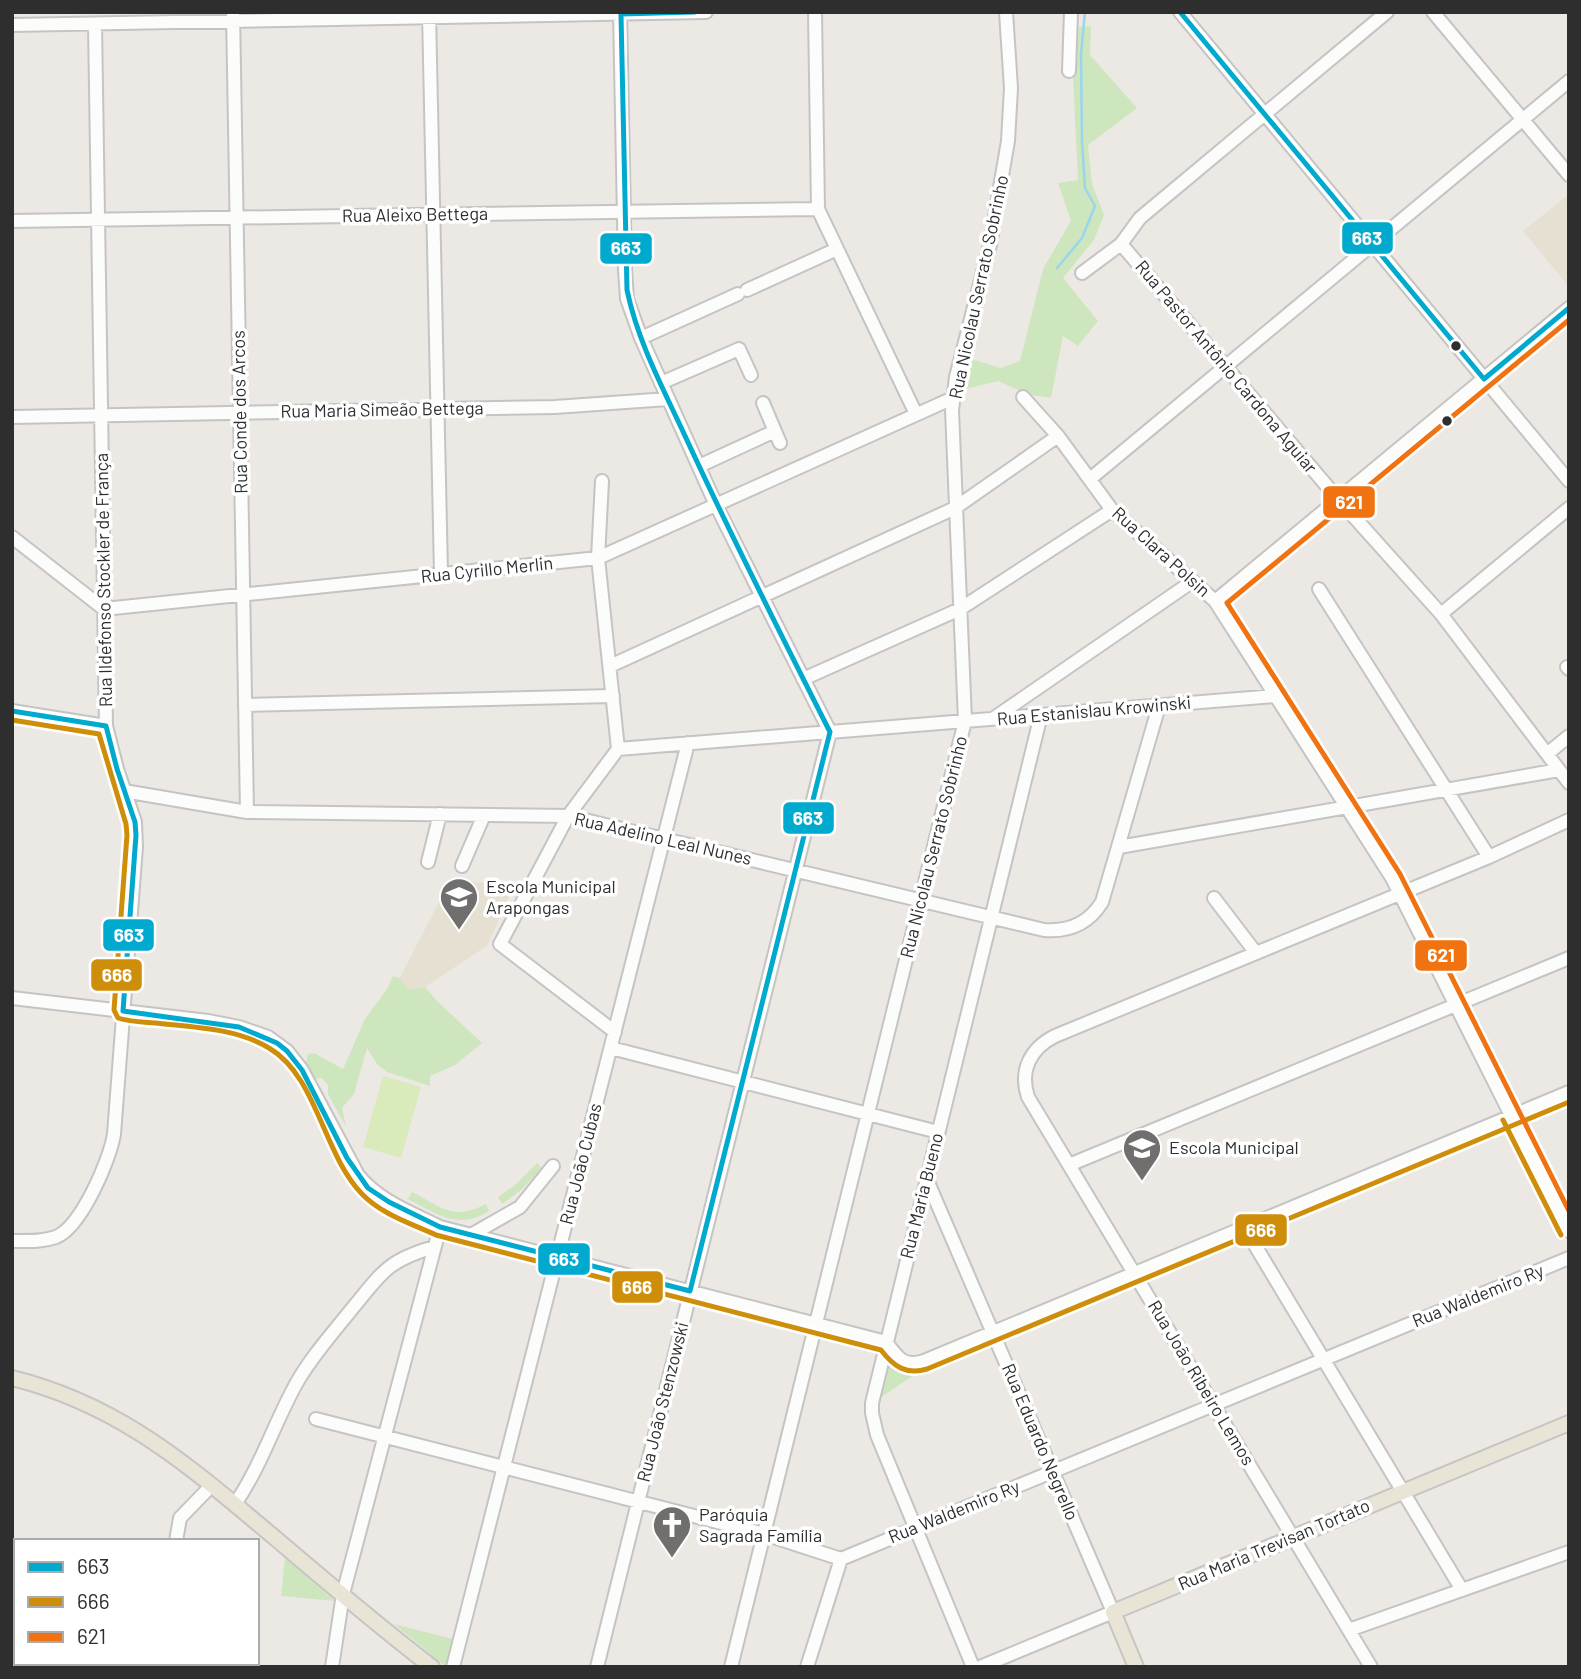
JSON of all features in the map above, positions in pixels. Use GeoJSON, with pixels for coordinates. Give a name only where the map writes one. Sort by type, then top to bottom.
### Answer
{"type":"FeatureCollection","features":[{"type":"Feature","properties":{"kind":"main road"},"geometry":{"type":"LineString","coordinates":[[12,1378],[65,1394],[113,1416],[167,1450],[432,1667]]}},
{"type":"Feature","properties":{"kind":"main road","name":"Rua Maria Trevisan Tortato"},"geometry":{"type":"LineString","coordinates":[[1113,1612],[1569,1423]]}},
{"type":"Feature","properties":{"kind":"main road","name":"Rua Eduardo Negrello"},"geometry":{"type":"LineString","coordinates":[[1113,1612],[1136,1667]]}},
{"type":"Feature","properties":{"kind":"street"},"geometry":{"type":"LineString","coordinates":[[12,25],[233,17],[706,12]]}},
{"type":"Feature","properties":{"kind":"street"},"geometry":{"type":"LineString","coordinates":[[815,12],[818,209],[916,414]]}},
{"type":"Feature","properties":{"kind":"street","name":"Rua Nicolau Serrato Sobrinho"},"geometry":{"type":"LineString","coordinates":[[731,1667],[965,721],[952,437],[953,398],[990,245],[1005,167],[1011,104],[1006,12]]}},
{"type":"Feature","properties":{"kind":"street"},"geometry":{"type":"LineString","coordinates":[[1069,72],[1071,12]]}},
{"type":"Feature","properties":{"kind":"street"},"geometry":{"type":"LineString","coordinates":[[1180,12],[1569,481]]}},
{"type":"Feature","properties":{"kind":"street"},"geometry":{"type":"LineString","coordinates":[[1082,273],[1121,244],[1140,218],[1387,12]]}},
{"type":"Feature","properties":{"kind":"street"},"geometry":{"type":"LineString","coordinates":[[1433,12],[1569,175]]}},
{"type":"Feature","properties":{"kind":"street"},"geometry":{"type":"LineString","coordinates":[[621,13],[625,284],[631,311],[716,505],[830,732]]}},
{"type":"Feature","properties":{"kind":"street"},"geometry":{"type":"LineString","coordinates":[[429,15],[441,574]]}},
{"type":"Feature","properties":{"kind":"street","name":"Rua Conde dos Arcos"},"geometry":{"type":"LineString","coordinates":[[233,17],[247,812]]}},
{"type":"Feature","properties":{"kind":"street","name":"Rua Ildefonso Stockler de França"},"geometry":{"type":"LineString","coordinates":[[12,1241],[47,1239],[66,1231],[74,1222],[105,1166],[114,1134],[136,835],[135,822],[106,726],[95,24]]}},
{"type":"Feature","properties":{"kind":"street"},"geometry":{"type":"LineString","coordinates":[[1090,479],[1569,81]]}},
{"type":"Feature","properties":{"kind":"street","name":"Rua Aleixo Bettega"},"geometry":{"type":"LineString","coordinates":[[12,221],[818,209]]}},
{"type":"Feature","properties":{"kind":"street","name":"Rua Pastor Antônio Cardona Aguiar"},"geometry":{"type":"LineString","coordinates":[[1121,244],[1338,499],[1441,614],[1569,783]]}},
{"type":"Feature","properties":{"kind":"street"},"geometry":{"type":"LineString","coordinates":[[641,338],[837,249]]}},
{"type":"Feature","properties":{"kind":"street"},"geometry":{"type":"LineString","coordinates":[[1215,601],[1569,308]]}},
{"type":"Feature","properties":{"kind":"street"},"geometry":{"type":"LineString","coordinates":[[661,383],[739,349],[751,375]]}},
{"type":"Feature","properties":{"kind":"street","name":"Rua Clara Polsin"},"geometry":{"type":"LineString","coordinates":[[1023,397],[1058,436],[1112,510],[1215,601],[1400,894],[1569,1231]]}},
{"type":"Feature","properties":{"kind":"street","name":"Rua Cyrillo Merlin"},"geometry":{"type":"LineString","coordinates":[[104,610],[598,558],[953,398]]}},
{"type":"Feature","properties":{"kind":"street","name":"Rua Maria Simeão Bettega"},"geometry":{"type":"LineString","coordinates":[[12,417],[555,407],[668,399]]}},
{"type":"Feature","properties":{"kind":"street"},"geometry":{"type":"LineString","coordinates":[[762,403],[780,443]]}},
{"type":"Feature","properties":{"kind":"street"},"geometry":{"type":"LineString","coordinates":[[699,466],[775,431]]}},
{"type":"Feature","properties":{"kind":"street"},"geometry":{"type":"LineString","coordinates":[[610,666],[955,508],[1058,436]]}},
{"type":"Feature","properties":{"kind":"street"},"geometry":{"type":"LineString","coordinates":[[602,481],[598,558],[618,749],[568,816],[500,944],[615,1032]]}},
{"type":"Feature","properties":{"kind":"street"},"geometry":{"type":"LineString","coordinates":[[1441,614],[1569,508]]}},
{"type":"Feature","properties":{"kind":"street"},"geometry":{"type":"LineString","coordinates":[[803,679],[960,609],[1112,510]]}},
{"type":"Feature","properties":{"kind":"street"},"geometry":{"type":"LineString","coordinates":[[12,537],[104,610]]}},
{"type":"Feature","properties":{"kind":"street"},"geometry":{"type":"LineString","coordinates":[[992,719],[1193,581]]}},
{"type":"Feature","properties":{"kind":"street"},"geometry":{"type":"LineString","coordinates":[[1319,589],[1489,858]]}},
{"type":"Feature","properties":{"kind":"street"},"geometry":{"type":"LineString","coordinates":[[245,705],[613,696]]}},
{"type":"Feature","properties":{"kind":"street","name":"Rua Estanislau Krowinski"},"geometry":{"type":"LineString","coordinates":[[618,749],[1276,696]]}},
{"type":"Feature","properties":{"kind":"street"},"geometry":{"type":"LineString","coordinates":[[1158,705],[1119,847],[1559,770]]}},
{"type":"Feature","properties":{"kind":"street"},"geometry":{"type":"LineString","coordinates":[[12,711],[106,726]]}},
{"type":"Feature","properties":{"kind":"street","name":"Rua Maria Bueno"},"geometry":{"type":"LineString","coordinates":[[973,1667],[877,1435],[872,1413],[873,1395],[1041,715]]}},
{"type":"Feature","properties":{"kind":"street","name":"Rua João Stenzowski"},"geometry":{"type":"LineString","coordinates":[[597,1667],[830,732]]}},
{"type":"Feature","properties":{"kind":"street"},"geometry":{"type":"LineString","coordinates":[[1547,754],[1569,736]]}},
{"type":"Feature","properties":{"kind":"street","name":"Rua João Cubas"},"geometry":{"type":"LineString","coordinates":[[453,1667],[688,743]]}},
{"type":"Feature","properties":{"kind":"street","name":"Rua Adelino Leal Nunes"},"geometry":{"type":"LineString","coordinates":[[124,791],[247,812],[568,816],[1044,930],[1069,929],[1097,911],[1119,847]]}},
{"type":"Feature","properties":{"kind":"street"},"geometry":{"type":"LineString","coordinates":[[428,862],[440,814]]}},
{"type":"Feature","properties":{"kind":"street"},"geometry":{"type":"LineString","coordinates":[[463,866],[484,815]]}},
{"type":"Feature","properties":{"kind":"street"},"geometry":{"type":"LineString","coordinates":[[1214,898],[1256,954],[1489,858],[1569,820]]}},
{"type":"Feature","properties":{"kind":"street","name":"Rua João Ribeiro Lemos"},"geometry":{"type":"LineString","coordinates":[[1256,954],[1055,1036],[1040,1045],[1029,1060],[1024,1078],[1028,1097],[1371,1667]]}},
{"type":"Feature","properties":{"kind":"street"},"geometry":{"type":"LineString","coordinates":[[1069,1165],[1569,958]]}},
{"type":"Feature","properties":{"kind":"street"},"geometry":{"type":"LineString","coordinates":[[12,998],[123,1011],[254,1031],[288,1051],[302,1070],[347,1158],[368,1188],[388,1202],[440,1227],[886,1342],[903,1362],[916,1364],[1569,1092]]}},
{"type":"Feature","properties":{"kind":"street"},"geometry":{"type":"LineString","coordinates":[[611,1048],[938,1132]]}},
{"type":"Feature","properties":{"kind":"street"},"geometry":{"type":"LineString","coordinates":[[471,1235],[520,1207],[553,1166]]}},
{"type":"Feature","properties":{"kind":"street","name":"Rua Eduardo Negrello"},"geometry":{"type":"LineString","coordinates":[[927,1180],[1113,1612]]}},
{"type":"Feature","properties":{"kind":"street"},"geometry":{"type":"LineString","coordinates":[[332,1667],[343,1594],[440,1227]]}},
{"type":"Feature","properties":{"kind":"street"},"geometry":{"type":"LineString","coordinates":[[1244,1227],[1462,1590]]}},
{"type":"Feature","properties":{"kind":"street"},"geometry":{"type":"LineString","coordinates":[[235,1504],[256,1473],[292,1393],[317,1353],[391,1264],[409,1254],[435,1247]]}},
{"type":"Feature","properties":{"kind":"street","name":"Rua Waldemiro Ry"},"geometry":{"type":"LineString","coordinates":[[841,1559],[1569,1258]]}},
{"type":"Feature","properties":{"kind":"street"},"geometry":{"type":"LineString","coordinates":[[316,1419],[764,1534],[841,1559],[807,1667]]}},
{"type":"Feature","properties":{"kind":"street"},"geometry":{"type":"LineString","coordinates":[[176,1539],[180,1518],[212,1485]]}},
{"type":"Feature","properties":{"kind":"street"},"geometry":{"type":"LineString","coordinates":[[1349,1630],[1569,1552]]}},
{"type":"Feature","properties":{"kind":"street","name":"Rua Maria Trevisan Tortato"},"geometry":{"type":"LineString","coordinates":[[980,1667],[1113,1612]]}},
{"type":"Feature","properties":{"kind":"shaded area"},"geometry":{"type":"Polygon","coordinates":[[[1569,194],[1569,287],[1523,231],[1569,194]]]}},
{"type":"Feature","properties":{"kind":"shaded area","name":"Escola Municipal Arapongas"},"geometry":{"type":"Polygon","coordinates":[[[451,879],[492,884],[511,892],[488,945],[425,987],[409,990],[399,979],[451,879]]]}},
{"type":"Feature","properties":{"kind":"green space"},"geometry":{"type":"Polygon","coordinates":[[[1091,26],[1090,55],[1137,108],[1088,145],[1092,184],[1104,215],[1094,240],[1063,278],[1098,321],[1078,346],[1063,336],[1051,398],[1030,395],[998,381],[966,389],[968,358],[1001,368],[1020,361],[1043,269],[1071,221],[1058,183],[1078,180],[1073,79],[1075,27],[1091,26]]]}},
{"type":"Feature","properties":{"kind":"green space"},"geometry":{"type":"Polygon","coordinates":[[[393,976],[399,978],[409,990],[425,987],[482,1043],[455,1065],[430,1076],[430,1086],[387,1072],[377,1064],[367,1048],[354,1094],[342,1108],[346,1127],[328,1094],[328,1085],[322,1078],[314,1079],[305,1067],[308,1054],[314,1053],[343,1069],[365,1019],[393,976]]]}},
{"type":"Feature","properties":{"kind":"green space"},"geometry":{"type":"Polygon","coordinates":[[[383,1076],[421,1087],[401,1158],[363,1147],[383,1076]]]}},
{"type":"Feature","properties":{"kind":"green space"},"geometry":{"type":"Polygon","coordinates":[[[537,1163],[542,1168],[519,1192],[502,1204],[498,1197],[515,1185],[537,1163]]]}},
{"type":"Feature","properties":{"kind":"green space"},"geometry":{"type":"Polygon","coordinates":[[[412,1192],[456,1212],[465,1212],[486,1204],[489,1211],[467,1220],[448,1218],[408,1199],[412,1192]]]}},
{"type":"Feature","properties":{"kind":"green space"},"geometry":{"type":"Polygon","coordinates":[[[887,1360],[914,1375],[877,1400],[887,1360]]]}},
{"type":"Feature","properties":{"kind":"green space"},"geometry":{"type":"Polygon","coordinates":[[[285,1558],[335,1601],[281,1596],[285,1558]]]}},
{"type":"Feature","properties":{"kind":"green space"},"geometry":{"type":"Polygon","coordinates":[[[394,1624],[453,1639],[446,1667],[394,1624]]]}},
{"type":"Feature","properties":{"kind":"waterway"},"geometry":{"type":"LineString","coordinates":[[1057,268],[1082,238],[1095,206],[1085,188],[1082,141],[1081,54],[1085,12]]}},
{"type":"Feature","properties":{"kind":"transit line","name":"663"},"geometry":{"type":"LineString","coordinates":[[12,711],[106,726],[135,822],[136,835],[123,1011],[239,1027],[277,1043],[302,1070],[347,1158],[368,1188],[389,1202],[440,1227],[690,1291],[830,732],[661,384],[638,329],[627,290],[621,14],[695,12]]}},
{"type":"Feature","properties":{"kind":"transit line","name":"663"},"geometry":{"type":"LineString","coordinates":[[1180,12],[1484,379],[1569,308]]}},
{"type":"Feature","properties":{"kind":"transit line","name":"621"},"geometry":{"type":"LineString","coordinates":[[1569,320],[1227,603],[1400,874],[1569,1211]]}},
{"type":"Feature","properties":{"kind":"transit line","name":"666"},"geometry":{"type":"LineString","coordinates":[[12,720],[99,734],[127,835],[114,1010],[118,1018],[228,1032],[269,1048],[285,1061],[298,1077],[349,1177],[362,1194],[378,1207],[436,1235],[881,1350],[896,1365],[907,1370],[927,1369],[1569,1102]]}},
{"type":"Feature","properties":{"kind":"transit line","name":"666"},"geometry":{"type":"LineString","coordinates":[[1503,1120],[1561,1235]]}},
{"type":"Feature","properties":{"kind":"place","name":"Escola Municipal Arapongas"},"geometry":{"type":"Point","coordinates":[459,931]}},
{"type":"Feature","properties":{"kind":"place","name":"Escola Municipal"},"geometry":{"type":"Point","coordinates":[1142,1182]}},
{"type":"Feature","properties":{"kind":"place","name":"Paróquia Sagrada Família"},"geometry":{"type":"Point","coordinates":[672,1559]}}]}
